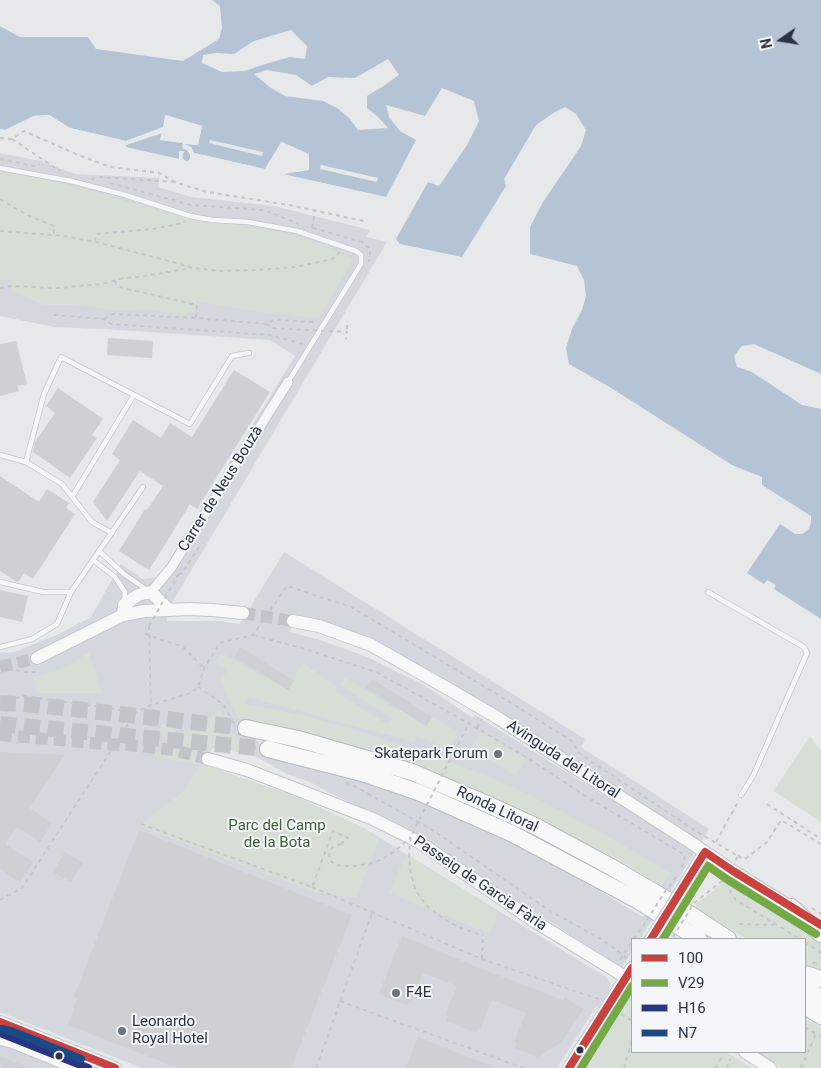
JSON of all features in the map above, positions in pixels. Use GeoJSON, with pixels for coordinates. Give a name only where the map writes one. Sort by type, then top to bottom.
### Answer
{"type":"FeatureCollection","features":[{"type":"Feature","properties":{"kind":"highway","name":"Ronda Litoral"},"geometry":{"type":"LineString","coordinates":[[246,728],[298,739],[412,772],[487,804],[535,826],[612,868],[676,905],[726,938]]}},
{"type":"Feature","properties":{"kind":"highway","name":"Ronda Litoral"},"geometry":{"type":"LineString","coordinates":[[268,748],[362,773],[418,792],[511,833],[637,900],[697,938]]}},
{"type":"Feature","properties":{"kind":"highway"},"geometry":{"type":"LineString","coordinates":[[791,908],[821,934]]}},
{"type":"Feature","properties":{"kind":"highway"},"geometry":{"type":"LineString","coordinates":[[806,974],[821,980]]}},
{"type":"Feature","properties":{"kind":"highway"},"geometry":{"type":"LineString","coordinates":[[806,989],[821,998]]}},
{"type":"Feature","properties":{"kind":"highway"},"geometry":{"type":"LineString","coordinates":[[806,1007],[821,1016]]}},
{"type":"Feature","properties":{"kind":"main road"},"geometry":{"type":"LineString","coordinates":[[37,658],[124,610],[138,595],[150,592],[168,609]]}},
{"type":"Feature","properties":{"kind":"main road"},"geometry":{"type":"LineString","coordinates":[[124,610],[212,610],[243,613]]}},
{"type":"Feature","properties":{"kind":"main road","name":"Avinguda del Litoral"},"geometry":{"type":"LineString","coordinates":[[293,621],[319,626],[371,645],[389,654],[498,718],[791,908],[821,925]]}},
{"type":"Feature","properties":{"kind":"main road","name":"Passeig de Garcia Fària"},"geometry":{"type":"LineString","coordinates":[[208,758],[247,770],[373,819],[419,842],[534,921],[630,976]]}},
{"type":"Feature","properties":{"kind":"main road"},"geometry":{"type":"LineString","coordinates":[[652,938],[706,852]]}},
{"type":"Feature","properties":{"kind":"main road"},"geometry":{"type":"LineString","coordinates":[[569,1068],[630,976]]}},
{"type":"Feature","properties":{"kind":"main road"},"geometry":{"type":"LineString","coordinates":[[0,1022],[115,1068]]}},
{"type":"Feature","properties":{"kind":"main road"},"geometry":{"type":"LineString","coordinates":[[0,1039],[10,1041],[77,1068]]}},
{"type":"Feature","properties":{"kind":"main road"},"geometry":{"type":"LineString","coordinates":[[747,1053],[770,1068]]}},
{"type":"Feature","properties":{"kind":"street","name":"Carrer de Neus Bouzà"},"geometry":{"type":"LineString","coordinates":[[150,592],[171,568],[288,382]]}},
{"type":"Feature","properties":{"kind":"lane"},"geometry":{"type":"LineString","coordinates":[[0,168],[98,188],[190,216],[212,220],[248,222],[297,231],[356,251],[361,255],[361,264],[288,382]]}},
{"type":"Feature","properties":{"kind":"lane"},"geometry":{"type":"LineString","coordinates":[[26,462],[44,394],[61,357],[190,424],[232,356],[250,353]]}},
{"type":"Feature","properties":{"kind":"lane"},"geometry":{"type":"LineString","coordinates":[[72,496],[134,395]]}},
{"type":"Feature","properties":{"kind":"lane"},"geometry":{"type":"LineString","coordinates":[[0,455],[26,462],[62,484],[92,522],[112,533]]}},
{"type":"Feature","properties":{"kind":"lane"},"geometry":{"type":"LineString","coordinates":[[0,647],[32,639],[57,624],[71,592],[143,487]]}},
{"type":"Feature","properties":{"kind":"lane"},"geometry":{"type":"LineString","coordinates":[[99,551],[124,574],[150,592]]}},
{"type":"Feature","properties":{"kind":"lane"},"geometry":{"type":"LineString","coordinates":[[93,560],[115,577],[125,592],[124,610]]}},
{"type":"Feature","properties":{"kind":"lane"},"geometry":{"type":"LineString","coordinates":[[0,582],[43,592],[71,592]]}},
{"type":"Feature","properties":{"kind":"lane"},"geometry":{"type":"LineString","coordinates":[[708,592],[804,647],[808,653],[753,776],[741,795]]}},
{"type":"Feature","properties":{"kind":"path"},"geometry":{"type":"LineString","coordinates":[[0,138],[12,138],[24,131],[110,167],[159,173],[177,183],[207,192],[364,220]]}},
{"type":"Feature","properties":{"kind":"path"},"geometry":{"type":"LineString","coordinates":[[12,138],[61,172],[52,170]]}},
{"type":"Feature","properties":{"kind":"path"},"geometry":{"type":"LineString","coordinates":[[0,159],[43,168]]}},
{"type":"Feature","properties":{"kind":"path"},"geometry":{"type":"LineString","coordinates":[[100,181],[91,179],[177,183]]}},
{"type":"Feature","properties":{"kind":"path"},"geometry":{"type":"LineString","coordinates":[[110,183],[191,205],[264,210],[312,228],[362,242],[370,249],[370,259],[365,267]]}},
{"type":"Feature","properties":{"kind":"path"},"geometry":{"type":"LineString","coordinates":[[0,199],[29,216],[54,226],[54,235]]}},
{"type":"Feature","properties":{"kind":"path"},"geometry":{"type":"LineString","coordinates":[[312,228],[315,211]]}},
{"type":"Feature","properties":{"kind":"path"},"geometry":{"type":"LineString","coordinates":[[94,242],[96,234],[153,229],[183,223],[190,216]]}},
{"type":"Feature","properties":{"kind":"path"},"geometry":{"type":"LineString","coordinates":[[0,231],[54,235],[94,242],[195,268],[219,271],[296,267],[332,259],[346,247]]}},
{"type":"Feature","properties":{"kind":"path"},"geometry":{"type":"LineString","coordinates":[[0,288],[12,286],[58,288],[102,284],[115,280],[195,268]]}},
{"type":"Feature","properties":{"kind":"path"},"geometry":{"type":"LineString","coordinates":[[115,280],[116,286],[197,306],[196,318]]}},
{"type":"Feature","properties":{"kind":"path"},"geometry":{"type":"LineString","coordinates":[[104,319],[114,314],[196,318],[266,324],[273,328],[347,332]]}},
{"type":"Feature","properties":{"kind":"path"},"geometry":{"type":"LineString","coordinates":[[54,315],[104,319],[111,324],[270,335],[310,348]]}},
{"type":"Feature","properties":{"kind":"path"},"geometry":{"type":"LineString","coordinates":[[266,324],[274,320],[310,321]]}},
{"type":"Feature","properties":{"kind":"path"},"geometry":{"type":"LineString","coordinates":[[346,339],[347,325]]}},
{"type":"Feature","properties":{"kind":"path"},"geometry":{"type":"LineString","coordinates":[[324,337],[327,330]]}},
{"type":"Feature","properties":{"kind":"path"},"geometry":{"type":"LineString","coordinates":[[151,705],[149,626],[178,575],[185,569],[201,544]]}},
{"type":"Feature","properties":{"kind":"path","name":"Avinguda del Litoral"},"geometry":{"type":"LineString","coordinates":[[634,938],[681,870],[685,856],[469,723],[376,672],[253,635],[287,586],[351,607],[495,693],[572,741],[578,752],[592,762],[699,833],[738,856]]}},
{"type":"Feature","properties":{"kind":"path"},"geometry":{"type":"LineString","coordinates":[[145,634],[183,647],[204,668]]}},
{"type":"Feature","properties":{"kind":"path"},"geometry":{"type":"LineString","coordinates":[[0,900],[22,888],[136,712],[151,705],[191,693],[198,687],[204,668],[220,643],[253,635]]}},
{"type":"Feature","properties":{"kind":"path"},"geometry":{"type":"LineString","coordinates":[[0,668],[40,672]]}},
{"type":"Feature","properties":{"kind":"path"},"geometry":{"type":"LineString","coordinates":[[0,703],[23,696],[136,712]]}},
{"type":"Feature","properties":{"kind":"path"},"geometry":{"type":"LineString","coordinates":[[477,728],[482,719]]}},
{"type":"Feature","properties":{"kind":"path"},"geometry":{"type":"LineString","coordinates":[[312,887],[333,831],[348,838],[330,850],[330,860],[335,864],[346,866],[373,863],[384,858],[395,851],[411,836],[469,723]]}},
{"type":"Feature","properties":{"kind":"path"},"geometry":{"type":"LineString","coordinates":[[719,837],[741,795]]}},
{"type":"Feature","properties":{"kind":"path"},"geometry":{"type":"LineString","coordinates":[[766,804],[821,839]]}},
{"type":"Feature","properties":{"kind":"path"},"geometry":{"type":"LineString","coordinates":[[735,861],[738,856],[745,859],[767,842],[781,820],[821,844]]}},
{"type":"Feature","properties":{"kind":"path"},"geometry":{"type":"LineString","coordinates":[[141,824],[312,887],[482,959],[598,999]]}},
{"type":"Feature","properties":{"kind":"path"},"geometry":{"type":"LineString","coordinates":[[411,836],[410,870],[416,891],[435,912],[447,921],[484,936],[482,959]]}},
{"type":"Feature","properties":{"kind":"path"},"geometry":{"type":"LineString","coordinates":[[721,874],[732,881],[730,888],[732,896],[736,900],[798,938]]}},
{"type":"Feature","properties":{"kind":"path"},"geometry":{"type":"LineString","coordinates":[[673,937],[694,903],[726,878]]}},
{"type":"Feature","properties":{"kind":"path"},"geometry":{"type":"LineString","coordinates":[[316,1068],[372,913]]}},
{"type":"Feature","properties":{"kind":"path"},"geometry":{"type":"LineString","coordinates":[[739,924],[777,925]]}},
{"type":"Feature","properties":{"kind":"path"},"geometry":{"type":"LineString","coordinates":[[617,965],[631,943]]}},
{"type":"Feature","properties":{"kind":"path"},"geometry":{"type":"LineString","coordinates":[[806,943],[821,953]]}},
{"type":"Feature","properties":{"kind":"path"},"geometry":{"type":"LineString","coordinates":[[340,1001],[523,1068]]}},
{"type":"Feature","properties":{"kind":"path"},"geometry":{"type":"LineString","coordinates":[[621,1014],[631,1020]]}},
{"type":"Feature","properties":{"kind":"path"},"geometry":{"type":"LineString","coordinates":[[806,1028],[821,1037]]}},
{"type":"Feature","properties":{"kind":"path"},"geometry":{"type":"LineString","coordinates":[[801,1068],[816,1034]]}},
{"type":"Feature","properties":{"kind":"path"},"geometry":{"type":"LineString","coordinates":[[624,1068],[631,1044]]}},
{"type":"Feature","properties":{"kind":"path"},"geometry":{"type":"LineString","coordinates":[[715,1068],[724,1055]]}},
{"type":"Feature","properties":{"kind":"path"},"geometry":{"type":"LineString","coordinates":[[726,1068],[730,1059]]}},
{"type":"Feature","properties":{"kind":"shaded area"},"geometry":{"type":"Polygon","coordinates":[[[0,153],[40,161],[75,174],[159,178],[158,187],[191,197],[274,206],[370,230],[366,237],[387,242],[174,599],[166,621],[220,621],[240,624],[284,552],[585,739],[581,747],[709,829],[701,841],[440,679],[379,646],[294,614],[290,632],[320,640],[367,657],[422,684],[473,718],[475,715],[695,852],[641,938],[631,938],[631,954],[622,967],[401,826],[310,782],[287,774],[251,754],[212,748],[202,765],[291,795],[364,828],[606,977],[610,983],[609,991],[598,1008],[596,1007],[557,1068],[142,1068],[0,1012],[0,653],[15,652],[63,632],[91,617],[121,564],[142,579],[159,577],[295,356],[270,340],[54,327],[0,316],[0,153]],[[239,719],[259,743],[274,753],[425,803],[479,827],[532,853],[643,917],[662,886],[614,857],[480,792],[421,769],[335,741],[239,719]]]}},
{"type":"Feature","properties":{"kind":"shaded area"},"geometry":{"type":"Polygon","coordinates":[[[0,1045],[3,1045],[60,1068],[0,1068],[0,1045]]]}},
{"type":"Feature","properties":{"kind":"green space"},"geometry":{"type":"Polygon","coordinates":[[[0,170],[85,189],[177,216],[274,231],[304,238],[353,259],[319,318],[264,313],[195,301],[195,312],[188,312],[186,316],[149,309],[118,311],[75,305],[44,305],[12,291],[12,280],[6,279],[0,282],[0,170]]]}},
{"type":"Feature","properties":{"kind":"green space"},"geometry":{"type":"Polygon","coordinates":[[[89,652],[102,693],[37,693],[33,677],[53,672],[71,664],[89,652]]]}},
{"type":"Feature","properties":{"kind":"green space"},"geometry":{"type":"Polygon","coordinates":[[[221,652],[288,690],[303,663],[337,686],[335,691],[387,724],[393,719],[339,685],[344,677],[426,726],[432,717],[459,732],[450,750],[417,736],[414,742],[247,697],[245,704],[306,716],[365,733],[480,773],[526,793],[570,816],[670,873],[662,886],[614,857],[480,792],[421,769],[335,741],[238,719],[220,681],[227,670],[215,662],[221,652]]]}},
{"type":"Feature","properties":{"kind":"green space","name":"Parc del Camp de la Bota"},"geometry":{"type":"Polygon","coordinates":[[[220,710],[231,731],[251,754],[212,748],[202,765],[291,795],[364,828],[379,838],[356,898],[313,892],[140,827],[141,824],[182,792],[201,765],[151,757],[220,710]]]}},
{"type":"Feature","properties":{"kind":"green space"},"geometry":{"type":"Polygon","coordinates":[[[168,723],[176,731],[168,739],[160,731],[168,723]]]}},
{"type":"Feature","properties":{"kind":"green space","name":"Skatepark Forum"},"geometry":{"type":"Polygon","coordinates":[[[481,732],[526,760],[516,776],[471,748],[481,732]]]}},
{"type":"Feature","properties":{"kind":"green space"},"geometry":{"type":"Polygon","coordinates":[[[810,736],[821,751],[821,822],[773,791],[810,736]]]}},
{"type":"Feature","properties":{"kind":"green space"},"geometry":{"type":"Polygon","coordinates":[[[406,854],[499,912],[490,934],[389,893],[406,854]]]}},
{"type":"Feature","properties":{"kind":"green space"},"geometry":{"type":"Polygon","coordinates":[[[728,879],[821,940],[821,977],[806,970],[806,938],[745,938],[694,907],[728,879]]]}},
{"type":"Feature","properties":{"kind":"green space"},"geometry":{"type":"Polygon","coordinates":[[[631,992],[631,1053],[728,1053],[752,1068],[583,1068],[631,992]]]}},
{"type":"Feature","properties":{"kind":"green space"},"geometry":{"type":"Polygon","coordinates":[[[806,1019],[821,1028],[821,1068],[782,1068],[758,1053],[806,1053],[806,1019]]]}},
{"type":"Feature","properties":{"kind":"water"},"geometry":{"type":"Polygon","coordinates":[[[212,0],[821,0],[821,374],[754,344],[742,346],[734,356],[737,367],[752,372],[802,405],[821,409],[821,619],[774,589],[776,585],[767,580],[764,584],[747,573],[780,524],[795,534],[802,534],[808,530],[811,516],[762,485],[762,477],[732,465],[608,386],[569,364],[566,348],[586,296],[584,280],[577,266],[530,254],[530,227],[543,202],[581,146],[586,130],[576,114],[565,107],[536,125],[504,179],[506,186],[462,257],[400,244],[396,239],[428,182],[439,186],[467,145],[479,121],[474,101],[442,88],[425,116],[386,105],[389,117],[400,131],[416,140],[386,197],[281,174],[309,170],[309,155],[281,142],[265,169],[194,153],[191,147],[187,150],[190,154],[190,159],[187,162],[182,158],[183,151],[179,159],[126,148],[126,145],[162,133],[160,140],[198,145],[202,126],[166,115],[164,127],[126,141],[70,128],[49,115],[34,116],[5,130],[0,129],[0,26],[20,37],[88,37],[96,49],[183,61],[219,39],[222,28],[220,6],[212,0]],[[291,30],[254,41],[234,54],[216,53],[203,55],[202,63],[222,72],[245,71],[290,57],[305,59],[307,46],[291,30]],[[388,59],[355,78],[328,77],[312,86],[296,75],[267,70],[254,74],[271,88],[285,96],[323,101],[337,108],[349,118],[358,130],[388,128],[367,108],[367,96],[399,75],[388,59]]]}},
{"type":"Feature","properties":{"kind":"pier"},"geometry":{"type":"Polygon","coordinates":[[[49,115],[70,128],[126,141],[163,127],[165,115],[202,126],[198,145],[184,144],[191,147],[194,153],[265,169],[282,142],[309,154],[309,170],[283,174],[386,197],[385,200],[280,176],[280,171],[306,168],[307,156],[282,145],[265,171],[193,155],[193,161],[187,164],[181,160],[126,150],[124,148],[125,143],[69,130],[48,118],[35,119],[6,132],[0,131],[0,129],[5,130],[34,116],[49,115]],[[167,118],[166,128],[163,130],[165,133],[164,138],[196,142],[199,128],[167,118]],[[162,133],[126,145],[126,147],[179,159],[179,151],[184,151],[182,158],[187,162],[190,159],[190,154],[182,148],[183,143],[160,140],[162,133]]]}},
{"type":"Feature","properties":{"kind":"pier"},"geometry":{"type":"Polygon","coordinates":[[[210,140],[263,152],[262,156],[209,143],[210,140]]]}},
{"type":"Feature","properties":{"kind":"pier"},"geometry":{"type":"Polygon","coordinates":[[[321,165],[378,178],[377,182],[320,169],[321,165]]]}},
{"type":"Feature","properties":{"kind":"building"},"geometry":{"type":"Polygon","coordinates":[[[108,338],[153,341],[152,358],[107,355],[108,338]]]}},
{"type":"Feature","properties":{"kind":"building"},"geometry":{"type":"Polygon","coordinates":[[[16,341],[27,384],[17,386],[19,391],[0,396],[0,344],[16,341]]]}},
{"type":"Feature","properties":{"kind":"building"},"geometry":{"type":"Polygon","coordinates":[[[234,370],[270,392],[197,509],[190,504],[149,570],[119,551],[145,509],[147,510],[163,486],[140,471],[107,521],[93,502],[120,460],[112,454],[133,420],[161,438],[170,423],[192,437],[234,370]]]}},
{"type":"Feature","properties":{"kind":"building"},"geometry":{"type":"Polygon","coordinates":[[[58,388],[103,419],[92,435],[97,438],[70,478],[33,452],[35,442],[55,413],[46,406],[58,388]]]}},
{"type":"Feature","properties":{"kind":"building"},"geometry":{"type":"Polygon","coordinates":[[[0,476],[39,502],[47,489],[69,503],[66,508],[75,514],[33,579],[24,573],[17,582],[0,571],[0,476]]]}},
{"type":"Feature","properties":{"kind":"building"},"geometry":{"type":"Polygon","coordinates":[[[0,590],[28,596],[22,622],[0,617],[0,590]]]}},
{"type":"Feature","properties":{"kind":"building"},"geometry":{"type":"Polygon","coordinates":[[[240,647],[294,681],[288,690],[234,657],[240,647]]]}},
{"type":"Feature","properties":{"kind":"building"},"geometry":{"type":"Polygon","coordinates":[[[372,679],[432,717],[426,726],[366,688],[372,679]]]}},
{"type":"Feature","properties":{"kind":"building"},"geometry":{"type":"Polygon","coordinates":[[[0,752],[65,755],[29,808],[52,823],[40,842],[17,827],[5,844],[33,862],[20,883],[0,869],[0,752]]]}},
{"type":"Feature","properties":{"kind":"building"},"geometry":{"type":"Polygon","coordinates":[[[139,830],[352,915],[291,1068],[178,1068],[68,1025],[77,998],[74,997],[139,830]]]}},
{"type":"Feature","properties":{"kind":"building"},"geometry":{"type":"Polygon","coordinates":[[[65,852],[83,863],[71,882],[53,872],[65,852]]]}},
{"type":"Feature","properties":{"kind":"building"},"geometry":{"type":"Polygon","coordinates":[[[402,936],[563,1000],[565,997],[583,1009],[561,1043],[538,1057],[515,1048],[517,1043],[514,1042],[526,1013],[492,1000],[480,1029],[478,1028],[476,1033],[446,1021],[448,1016],[445,1015],[457,986],[423,973],[411,1001],[409,1000],[407,1005],[379,994],[402,936]]]}},
{"type":"Feature","properties":{"kind":"building"},"geometry":{"type":"Polygon","coordinates":[[[418,1037],[496,1068],[406,1068],[418,1037]]]}},
{"type":"Feature","properties":{"kind":"building"},"geometry":{"type":"Polygon","coordinates":[[[0,1056],[29,1068],[3,1068],[0,1063],[0,1056]]]}},
{"type":"Feature","properties":{"kind":"tunnel"},"geometry":{"type":"LineString","coordinates":[[243,613],[293,621]]}},
{"type":"Feature","properties":{"kind":"tunnel"},"geometry":{"type":"LineString","coordinates":[[0,667],[37,658]]}},
{"type":"Feature","properties":{"kind":"tunnel"},"geometry":{"type":"LineString","coordinates":[[0,703],[37,705],[246,728]]}},
{"type":"Feature","properties":{"kind":"tunnel"},"geometry":{"type":"LineString","coordinates":[[0,724],[268,749]]}},
{"type":"Feature","properties":{"kind":"tunnel"},"geometry":{"type":"LineString","coordinates":[[0,735],[139,746],[173,750],[208,759]]}},
{"type":"Feature","properties":{"kind":"transit line","name":"100"},"geometry":{"type":"LineString","coordinates":[[652,938],[705,852],[821,925]]}},
{"type":"Feature","properties":{"kind":"transit line","name":"V29"},"geometry":{"type":"LineString","coordinates":[[664,938],[708,866],[816,934]]}},
{"type":"Feature","properties":{"kind":"transit line","name":"100"},"geometry":{"type":"LineString","coordinates":[[569,1068],[631,970]]}},
{"type":"Feature","properties":{"kind":"transit line","name":"V29"},"geometry":{"type":"LineString","coordinates":[[581,1068],[631,988]]}},
{"type":"Feature","properties":{"kind":"transit line","name":"100"},"geometry":{"type":"LineString","coordinates":[[0,1022],[115,1068]]}},
{"type":"Feature","properties":{"kind":"transit line","name":"N7"},"geometry":{"type":"LineString","coordinates":[[2,1029],[81,1059]]}},
{"type":"Feature","properties":{"kind":"transit line","name":"H16"},"geometry":{"type":"LineString","coordinates":[[0,1033],[88,1068]]}},
{"type":"Feature","properties":{"kind":"place","name":"Skatepark Forum"},"geometry":{"type":"Point","coordinates":[498,754]}},
{"type":"Feature","properties":{"kind":"place","name":"F4E"},"geometry":{"type":"Point","coordinates":[396,993]}},
{"type":"Feature","properties":{"kind":"place","name":"Leonardo Royal Hotel"},"geometry":{"type":"Point","coordinates":[122,1031]}}]}
